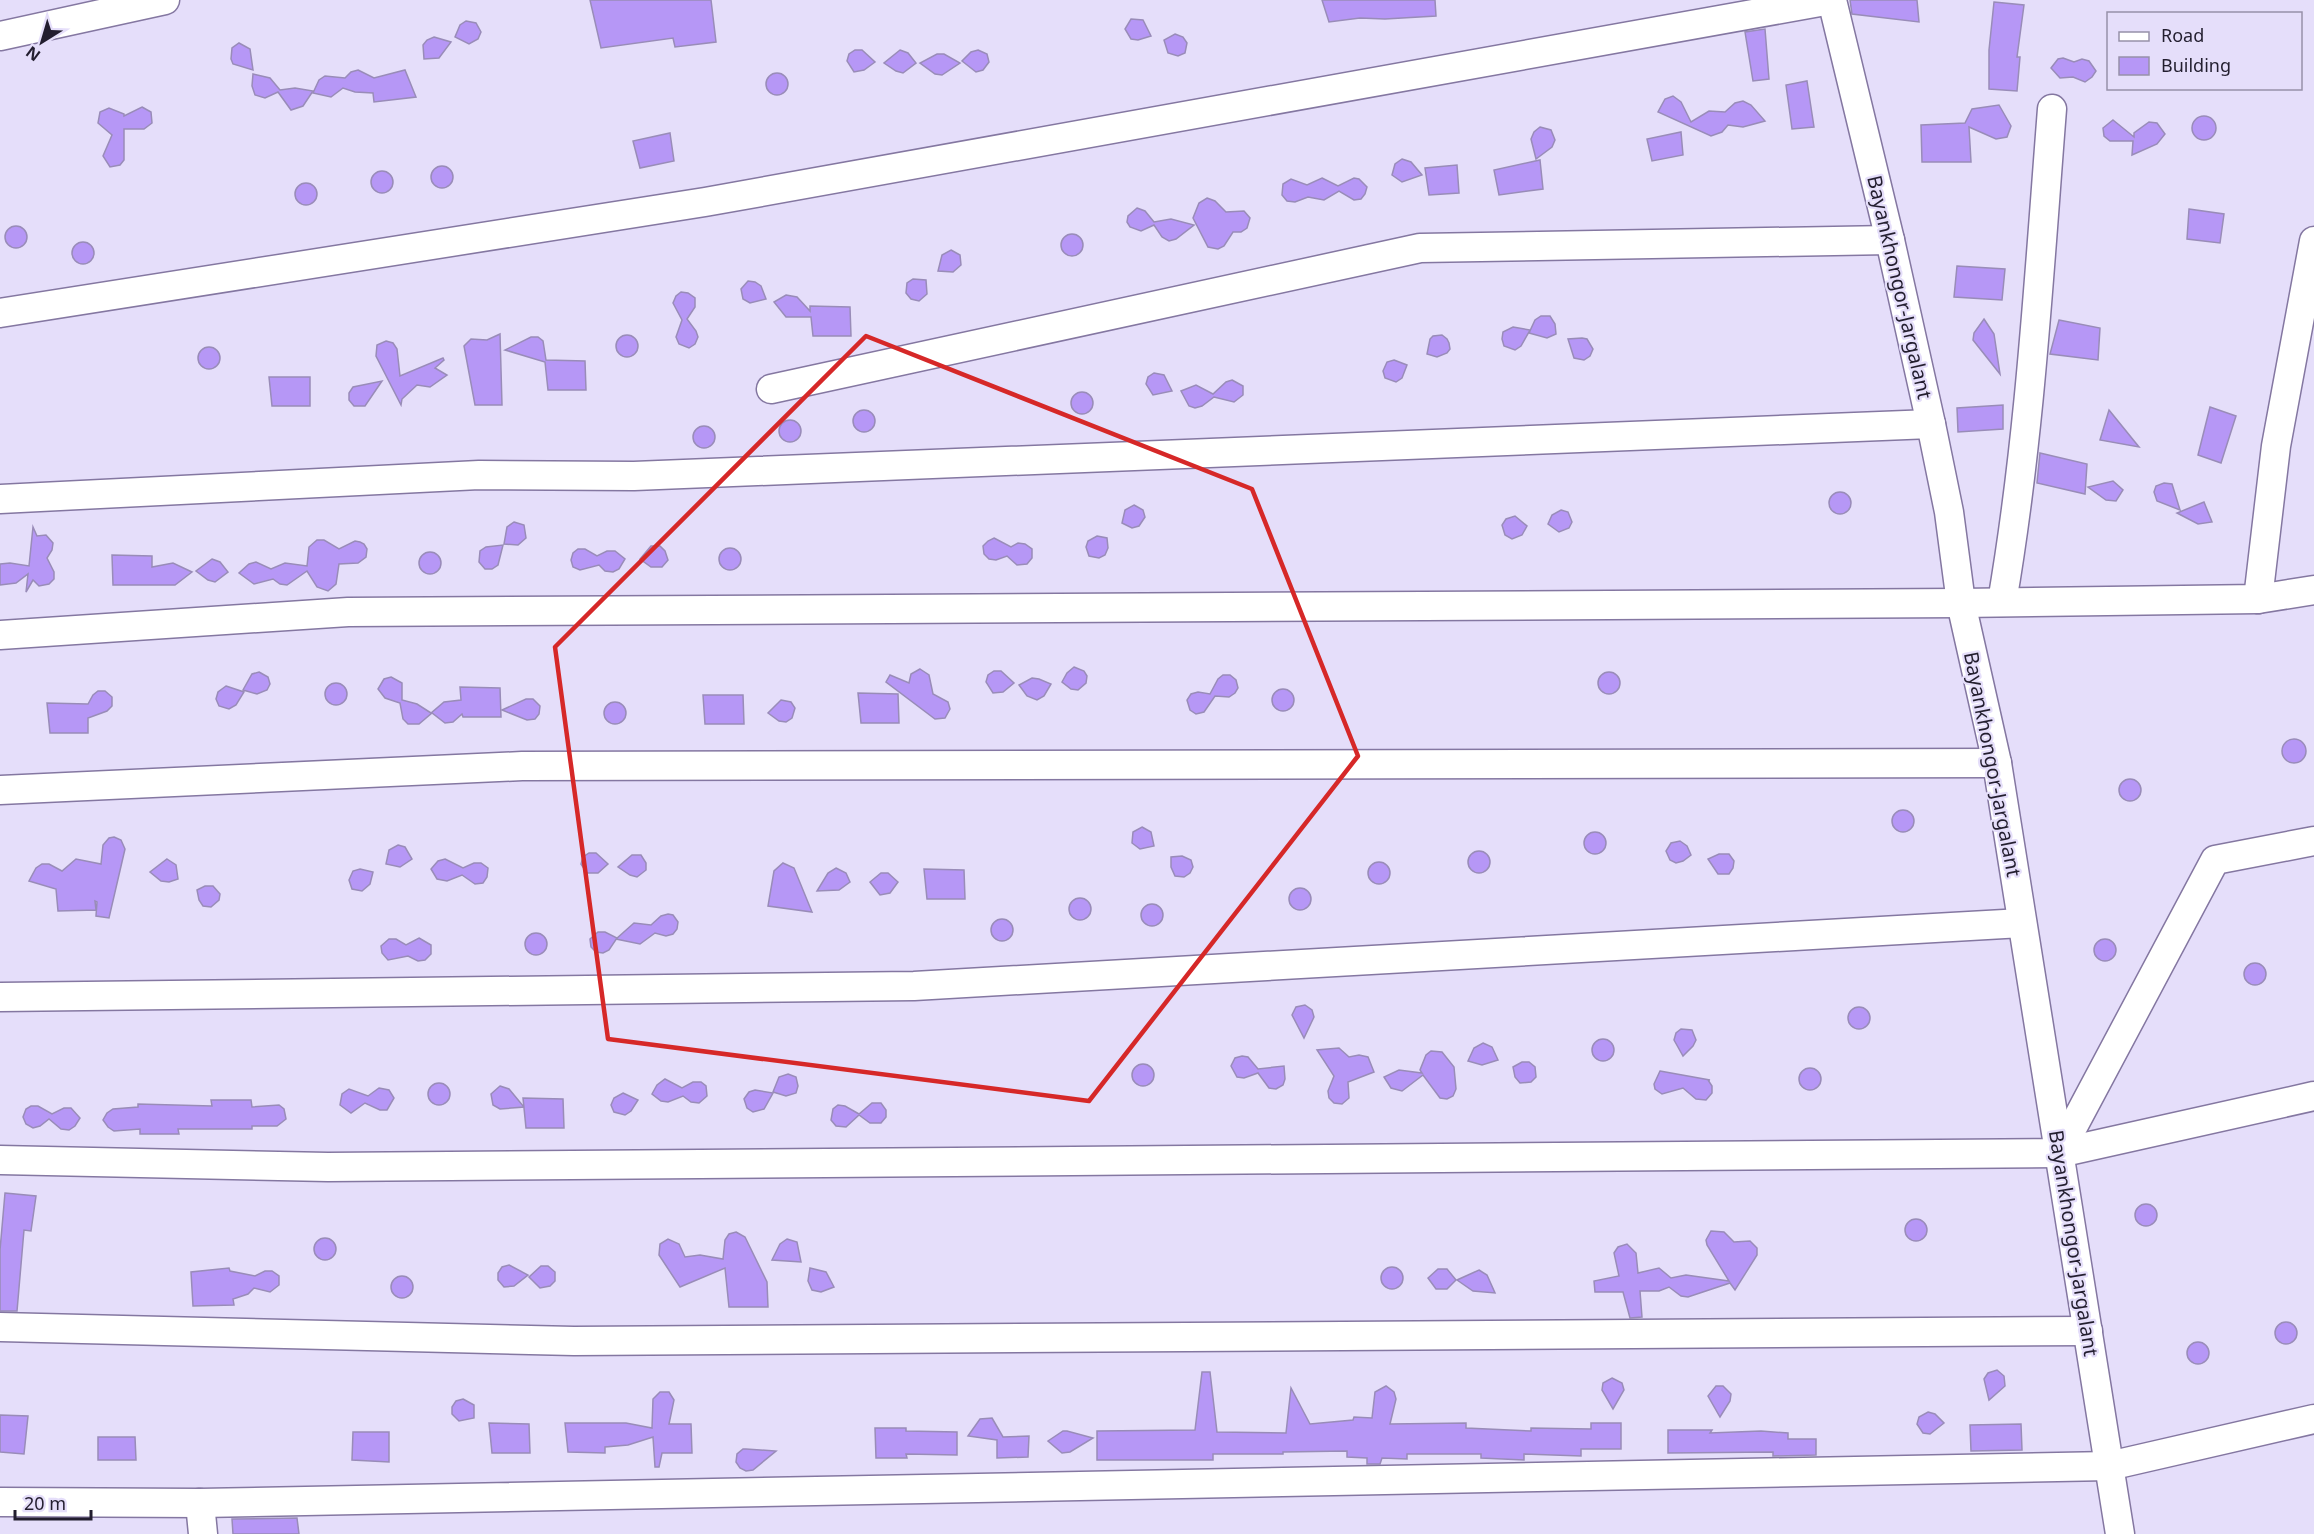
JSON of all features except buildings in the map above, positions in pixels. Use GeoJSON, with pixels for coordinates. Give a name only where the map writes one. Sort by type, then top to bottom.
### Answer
{"type":"FeatureCollection","features":[{"type":"Feature","properties":{"kind":"street"},"geometry":{"type":"LineString","coordinates":[[0,36],[165,0]]}},
{"type":"Feature","properties":{"kind":"street"},"geometry":{"type":"LineString","coordinates":[[0,313],[705,202],[1832,0]]}},
{"type":"Feature","properties":{"kind":"street","name":"Bayankhongor-Jargalant"},"geometry":{"type":"LineString","coordinates":[[1832,0],[1890,240],[1931,424],[1949,512],[1961,603],[1997,763],[2120,1534]]}},
{"type":"Feature","properties":{"kind":"street"},"geometry":{"type":"LineString","coordinates":[[2002,602],[2016,520],[2031,379],[2052,109]]}},
{"type":"Feature","properties":{"kind":"street"},"geometry":{"type":"LineString","coordinates":[[771,389],[1420,248],[1890,240]]}},
{"type":"Feature","properties":{"kind":"street"},"geometry":{"type":"LineString","coordinates":[[2259,598],[2276,446],[2314,241]]}},
{"type":"Feature","properties":{"kind":"street"},"geometry":{"type":"LineString","coordinates":[[0,499],[479,475],[634,476],[1931,424]]}},
{"type":"Feature","properties":{"kind":"street"},"geometry":{"type":"LineString","coordinates":[[0,635],[348,612],[1961,603],[2259,598],[2314,590]]}},
{"type":"Feature","properties":{"kind":"street"},"geometry":{"type":"LineString","coordinates":[[0,790],[522,766],[1997,763]]}},
{"type":"Feature","properties":{"kind":"street"},"geometry":{"type":"LineString","coordinates":[[2059,1153],[2215,860],[2314,841]]}},
{"type":"Feature","properties":{"kind":"street"},"geometry":{"type":"LineString","coordinates":[[0,997],[914,986],[2022,923]]}},
{"type":"Feature","properties":{"kind":"street"},"geometry":{"type":"LineString","coordinates":[[0,1160],[327,1167],[2059,1153],[2314,1096]]}},
{"type":"Feature","properties":{"kind":"street"},"geometry":{"type":"LineString","coordinates":[[0,1327],[574,1341],[2088,1331]]}},
{"type":"Feature","properties":{"kind":"street"},"geometry":{"type":"LineString","coordinates":[[0,1502],[200,1503],[2109,1466],[2314,1419]]}},
{"type":"Feature","properties":{"kind":"street"},"geometry":{"type":"LineString","coordinates":[[200,1503],[203,1534]]}},
{"type":"Feature","properties":{"kind":"highlighted area"},"geometry":{"type":"Polygon","coordinates":[[[866,336],[1252,489],[1358,756],[1089,1101],[608,1039],[555,647],[866,336]]]}}]}
